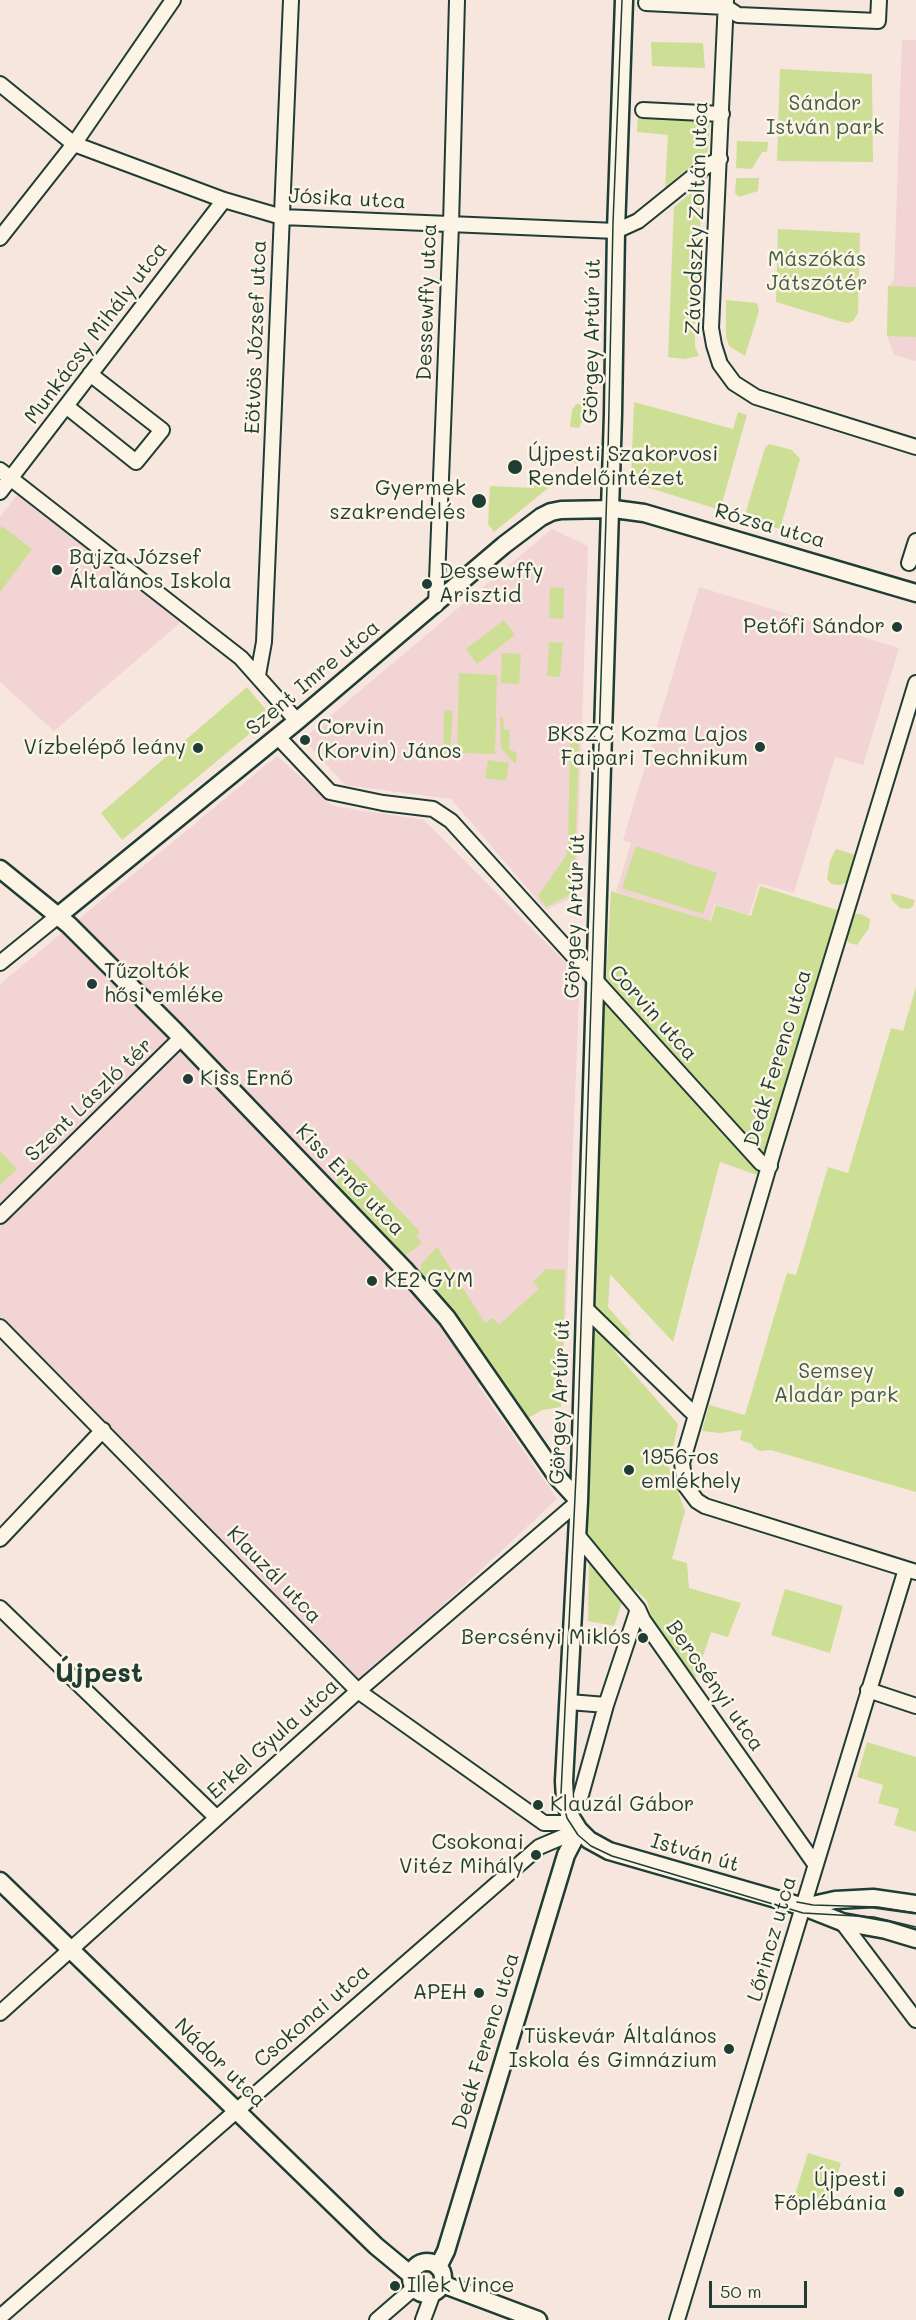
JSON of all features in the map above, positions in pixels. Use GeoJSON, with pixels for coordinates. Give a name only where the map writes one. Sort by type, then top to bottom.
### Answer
{"type":"FeatureCollection","features":[{"type":"Feature","properties":{"kind":"street"},"geometry":{"type":"LineString","coordinates":[[0,238],[74,144],[173,0]]}},
{"type":"Feature","properties":{"kind":"street","name":"Eötvös József utca"},"geometry":{"type":"LineString","coordinates":[[258,675],[264,642],[291,0]]}},
{"type":"Feature","properties":{"kind":"street","name":"Dessewffy utca"},"geometry":{"type":"LineString","coordinates":[[436,605],[451,225],[457,0]]}},
{"type":"Feature","properties":{"kind":"street","name":"Görgey Artúr út"},"geometry":{"type":"LineString","coordinates":[[576,1826],[566,1804],[564,1788],[578,1536],[624,0]]}},
{"type":"Feature","properties":{"kind":"street"},"geometry":{"type":"LineString","coordinates":[[646,3],[726,3],[738,15],[878,21],[879,0]]}},
{"type":"Feature","properties":{"kind":"street","name":"Závodszky Zoltán utca"},"geometry":{"type":"LineString","coordinates":[[726,3],[711,328],[720,364],[734,383],[756,397],[916,447]]}},
{"type":"Feature","properties":{"kind":"street","name":"Jósika utca"},"geometry":{"type":"LineString","coordinates":[[0,84],[74,144],[224,200],[282,217],[616,231]]}},
{"type":"Feature","properties":{"kind":"street"},"geometry":{"type":"LineString","coordinates":[[643,110],[722,114]]}},
{"type":"Feature","properties":{"kind":"street"},"geometry":{"type":"LineString","coordinates":[[616,231],[638,221],[705,166],[720,159]]}},
{"type":"Feature","properties":{"kind":"street","name":"Munkácsy Mihály utca"},"geometry":{"type":"LineString","coordinates":[[0,492],[5,474],[66,406],[224,200]]}},
{"type":"Feature","properties":{"kind":"street"},"geometry":{"type":"LineString","coordinates":[[66,406],[136,462],[162,430],[90,374]]}},
{"type":"Feature","properties":{"kind":"street"},"geometry":{"type":"LineString","coordinates":[[5,474],[230,649],[258,675],[297,721]]}},
{"type":"Feature","properties":{"kind":"street","name":"Szent Imre utca"},"geometry":{"type":"LineString","coordinates":[[58,916],[297,721],[504,545],[541,517],[561,510],[610,509]]}},
{"type":"Feature","properties":{"kind":"street","name":"Rózsa utca"},"geometry":{"type":"LineString","coordinates":[[610,509],[629,510],[661,518],[916,593]]}},
{"type":"Feature","properties":{"kind":"street"},"geometry":{"type":"LineString","coordinates":[[909,563],[916,541]]}},
{"type":"Feature","properties":{"kind":"street","name":"Deák Ferenc utca"},"geometry":{"type":"LineString","coordinates":[[911,1571],[705,1506],[693,1496],[683,1479],[682,1463],[685,1446],[916,683]]}},
{"type":"Feature","properties":{"kind":"street","name":"Corvin utca"},"geometry":{"type":"LineString","coordinates":[[278,736],[330,792],[438,811],[451,821],[761,1163],[770,1166]]}},
{"type":"Feature","properties":{"kind":"street","name":"Kiss Ernő utca"},"geometry":{"type":"LineString","coordinates":[[0,869],[58,916],[181,1038],[404,1269],[447,1318],[558,1478],[579,1502]]}},
{"type":"Feature","properties":{"kind":"street"},"geometry":{"type":"LineString","coordinates":[[0,963],[58,916]]}},
{"type":"Feature","properties":{"kind":"street","name":"Szent László tér"},"geometry":{"type":"LineString","coordinates":[[0,1216],[181,1038]]}},
{"type":"Feature","properties":{"kind":"street"},"geometry":{"type":"LineString","coordinates":[[585,1308],[695,1415]]}},
{"type":"Feature","properties":{"kind":"street","name":"Klauzál utca"},"geometry":{"type":"LineString","coordinates":[[0,1327],[358,1692],[544,1823]]}},
{"type":"Feature","properties":{"kind":"street"},"geometry":{"type":"LineString","coordinates":[[0,1539],[103,1430]]}},
{"type":"Feature","properties":{"kind":"street","name":"Erkel Gyula utca"},"geometry":{"type":"LineString","coordinates":[[0,2013],[358,1692],[579,1502]]}},
{"type":"Feature","properties":{"kind":"street","name":"Bercsényi utca"},"geometry":{"type":"LineString","coordinates":[[578,1536],[638,1609],[643,1620],[815,1864]]}},
{"type":"Feature","properties":{"kind":"street","name":"Lőrincz utca"},"geometry":{"type":"LineString","coordinates":[[677,2320],[868,1690],[911,1571]]}},
{"type":"Feature","properties":{"kind":"street"},"geometry":{"type":"LineString","coordinates":[[0,1608],[217,1818]]}},
{"type":"Feature","properties":{"kind":"street"},"geometry":{"type":"LineString","coordinates":[[581,1795],[606,1705],[638,1609]]}},
{"type":"Feature","properties":{"kind":"street"},"geometry":{"type":"LineString","coordinates":[[868,1690],[916,1706]]}},
{"type":"Feature","properties":{"kind":"street"},"geometry":{"type":"LineString","coordinates":[[569,1702],[606,1705]]}},
{"type":"Feature","properties":{"kind":"street"},"geometry":{"type":"LineString","coordinates":[[539,1847],[545,1836],[544,1823],[576,1826]]}},
{"type":"Feature","properties":{"kind":"street","name":"Deák Ferenc utca"},"geometry":{"type":"LineString","coordinates":[[438,2267],[446,2251],[576,1826]]}},
{"type":"Feature","properties":{"kind":"street","name":"Csokonai utca"},"geometry":{"type":"LineString","coordinates":[[0,2317],[539,1847],[576,1826]]}},
{"type":"Feature","properties":{"kind":"street","name":"István út"},"geometry":{"type":"LineString","coordinates":[[576,1826],[589,1840],[609,1851],[804,1907],[842,1922],[886,1930],[916,1939]]}},
{"type":"Feature","properties":{"kind":"street","name":"Nádor utca"},"geometry":{"type":"LineString","coordinates":[[0,1881],[413,2281],[420,2293],[437,2288],[538,2320]]}},
{"type":"Feature","properties":{"kind":"street","name":"István út"},"geometry":{"type":"LineString","coordinates":[[804,1907],[835,1900],[854,1899],[897,1900],[916,1904]]}},
{"type":"Feature","properties":{"kind":"street"},"geometry":{"type":"LineString","coordinates":[[842,1922],[916,2020]]}},
{"type":"Feature","properties":{"kind":"street"},"geometry":{"type":"LineString","coordinates":[[377,2320],[413,2281],[414,2269],[426,2262],[438,2267],[443,2278],[423,2320]]}},
{"type":"Feature","properties":{"kind":"shaded area"},"geometry":{"type":"Polygon","coordinates":[[[902,40],[916,40],[916,361],[894,355],[887,336],[888,286],[894,280],[902,40]]]}},
{"type":"Feature","properties":{"kind":"shaded area","name":"Bajza József Általános Iskola"},"geometry":{"type":"Polygon","coordinates":[[[17,495],[181,622],[54,731],[0,682],[0,517],[17,495]]]}},
{"type":"Feature","properties":{"kind":"shaded area"},"geometry":{"type":"Polygon","coordinates":[[[552,529],[588,546],[576,896],[546,910],[451,799],[345,785],[303,739],[552,529]]]}},
{"type":"Feature","properties":{"kind":"shaded area","name":"BKSZC Kozma Lajos Faipari Technikum"},"geometry":{"type":"Polygon","coordinates":[[[699,587],[899,648],[863,765],[835,757],[794,893],[759,883],[749,915],[715,904],[710,921],[616,892],[631,843],[623,840],[699,587]]]}},
{"type":"Feature","properties":{"kind":"shaded area"},"geometry":{"type":"Polygon","coordinates":[[[277,756],[333,806],[424,820],[580,977],[564,1353],[528,1352],[478,1385],[557,1499],[358,1684],[0,1320],[0,984],[277,756]]]}},
{"type":"Feature","properties":{"kind":"green space"},"geometry":{"type":"Polygon","coordinates":[[[651,42],[703,43],[705,68],[652,66],[651,42]]]}},
{"type":"Feature","properties":{"kind":"green space","name":"Sándor István park"},"geometry":{"type":"Polygon","coordinates":[[[780,69],[872,74],[873,162],[777,161],[780,69]]]}},
{"type":"Feature","properties":{"kind":"green space"},"geometry":{"type":"Polygon","coordinates":[[[638,114],[710,118],[708,151],[665,188],[668,135],[637,132],[638,114]]]}},
{"type":"Feature","properties":{"kind":"green space"},"geometry":{"type":"Polygon","coordinates":[[[737,141],[768,142],[767,152],[762,152],[752,169],[736,168],[737,141]]]}},
{"type":"Feature","properties":{"kind":"green space"},"geometry":{"type":"Polygon","coordinates":[[[738,178],[759,178],[758,191],[739,197],[735,193],[738,178]]]}},
{"type":"Feature","properties":{"kind":"green space"},"geometry":{"type":"Polygon","coordinates":[[[702,184],[695,335],[695,346],[699,356],[685,359],[668,357],[674,207],[702,184]]]}},
{"type":"Feature","properties":{"kind":"green space","name":"Mászókás Játszótér"},"geometry":{"type":"Polygon","coordinates":[[[778,229],[860,233],[858,313],[854,320],[849,323],[842,322],[776,302],[778,229]]]}},
{"type":"Feature","properties":{"kind":"green space"},"geometry":{"type":"Polygon","coordinates":[[[888,286],[916,287],[916,337],[887,336],[888,286]]]}},
{"type":"Feature","properties":{"kind":"green space"},"geometry":{"type":"Polygon","coordinates":[[[726,300],[757,303],[759,311],[745,356],[729,346],[726,336],[726,300]]]}},
{"type":"Feature","properties":{"kind":"green space"},"geometry":{"type":"Polygon","coordinates":[[[634,402],[733,429],[738,412],[747,415],[720,510],[637,484],[631,478],[634,402]]]}},
{"type":"Feature","properties":{"kind":"green space"},"geometry":{"type":"Polygon","coordinates":[[[576,404],[589,405],[579,428],[570,427],[572,410],[576,404]]]}},
{"type":"Feature","properties":{"kind":"green space"},"geometry":{"type":"Polygon","coordinates":[[[769,444],[792,450],[800,459],[780,529],[744,518],[765,448],[769,444]]]}},
{"type":"Feature","properties":{"kind":"green space"},"geometry":{"type":"Polygon","coordinates":[[[573,449],[591,449],[591,451],[576,464],[557,456],[573,449]]]}},
{"type":"Feature","properties":{"kind":"green space"},"geometry":{"type":"Polygon","coordinates":[[[552,477],[553,484],[494,532],[488,524],[490,486],[534,488],[552,477]]]}},
{"type":"Feature","properties":{"kind":"green space"},"geometry":{"type":"Polygon","coordinates":[[[2,526],[32,549],[0,592],[0,529],[2,526]]]}},
{"type":"Feature","properties":{"kind":"green space"},"geometry":{"type":"Polygon","coordinates":[[[550,587],[564,588],[563,619],[549,618],[550,587]]]}},
{"type":"Feature","properties":{"kind":"green space"},"geometry":{"type":"Polygon","coordinates":[[[504,620],[515,635],[477,664],[466,649],[504,620]]]}},
{"type":"Feature","properties":{"kind":"green space"},"geometry":{"type":"Polygon","coordinates":[[[549,642],[563,643],[560,677],[547,676],[549,642]]]}},
{"type":"Feature","properties":{"kind":"green space"},"geometry":{"type":"Polygon","coordinates":[[[502,653],[521,654],[519,684],[501,683],[502,653]]]}},
{"type":"Feature","properties":{"kind":"green space"},"geometry":{"type":"Polygon","coordinates":[[[459,673],[497,675],[495,754],[457,753],[459,673]]]}},
{"type":"Feature","properties":{"kind":"green space"},"geometry":{"type":"Polygon","coordinates":[[[247,687],[271,716],[122,840],[101,813],[247,687]]]}},
{"type":"Feature","properties":{"kind":"green space"},"geometry":{"type":"Polygon","coordinates":[[[444,710],[453,711],[450,755],[443,754],[444,710]]]}},
{"type":"Feature","properties":{"kind":"green space"},"geometry":{"type":"Polygon","coordinates":[[[500,717],[503,717],[504,730],[510,730],[509,749],[517,753],[516,763],[501,748],[500,717]]]}},
{"type":"Feature","properties":{"kind":"green space"},"geometry":{"type":"Polygon","coordinates":[[[570,743],[579,744],[574,893],[546,907],[538,896],[566,856],[568,845],[570,743]]]}},
{"type":"Feature","properties":{"kind":"green space"},"geometry":{"type":"Polygon","coordinates":[[[488,760],[509,763],[506,781],[485,778],[488,760]]]}},
{"type":"Feature","properties":{"kind":"green space"},"geometry":{"type":"Polygon","coordinates":[[[636,846],[717,873],[703,914],[622,888],[636,846]]]}},
{"type":"Feature","properties":{"kind":"green space"},"geometry":{"type":"Polygon","coordinates":[[[836,849],[856,855],[848,882],[840,885],[831,884],[827,879],[830,861],[836,849]]]}},
{"type":"Feature","properties":{"kind":"green space"},"geometry":{"type":"Polygon","coordinates":[[[760,886],[840,911],[757,1175],[720,1162],[673,1342],[610,1274],[608,1307],[631,1334],[614,1351],[678,1424],[669,1467],[685,1511],[672,1559],[687,1563],[689,1588],[741,1603],[728,1637],[711,1632],[695,1680],[653,1622],[647,1601],[635,1589],[630,1590],[584,1537],[611,891],[711,921],[716,905],[751,916],[760,886]]]}},
{"type":"Feature","properties":{"kind":"green space"},"geometry":{"type":"Polygon","coordinates":[[[891,893],[915,900],[913,906],[909,909],[900,908],[892,900],[891,893]]]}},
{"type":"Feature","properties":{"kind":"green space"},"geometry":{"type":"Polygon","coordinates":[[[853,914],[861,914],[870,919],[869,928],[857,945],[849,943],[846,938],[853,914]]]}},
{"type":"Feature","properties":{"kind":"green space","name":"Semsey Aladár park"},"geometry":{"type":"Polygon","coordinates":[[[916,987],[916,1492],[771,1450],[760,1451],[752,1444],[740,1440],[742,1430],[720,1433],[702,1431],[709,1405],[745,1415],[787,1273],[796,1275],[828,1167],[848,1173],[891,1028],[903,1031],[916,987]]]}},
{"type":"Feature","properties":{"kind":"green space"},"geometry":{"type":"Polygon","coordinates":[[[0,1151],[17,1169],[0,1185],[0,1151]]]}},
{"type":"Feature","properties":{"kind":"green space"},"geometry":{"type":"Polygon","coordinates":[[[350,1158],[420,1232],[416,1236],[422,1243],[412,1251],[406,1254],[397,1252],[336,1187],[339,1170],[350,1158]]]}},
{"type":"Feature","properties":{"kind":"green space"},"geometry":{"type":"Polygon","coordinates":[[[437,1247],[485,1323],[493,1318],[499,1325],[539,1289],[533,1282],[546,1269],[565,1270],[561,1407],[542,1410],[530,1417],[527,1423],[422,1279],[421,1264],[437,1247]]]}},
{"type":"Feature","properties":{"kind":"green space"},"geometry":{"type":"Polygon","coordinates":[[[593,1561],[623,1600],[614,1626],[588,1621],[589,1564],[593,1561]]]}},
{"type":"Feature","properties":{"kind":"green space"},"geometry":{"type":"Polygon","coordinates":[[[785,1589],[843,1606],[830,1653],[771,1635],[785,1589]]]}},
{"type":"Feature","properties":{"kind":"green space"},"geometry":{"type":"Polygon","coordinates":[[[867,1742],[916,1757],[916,1832],[894,1825],[899,1809],[878,1803],[883,1785],[857,1777],[867,1742]]]}},
{"type":"Feature","properties":{"kind":"green space"},"geometry":{"type":"Polygon","coordinates":[[[808,2153],[841,2163],[825,2211],[793,2201],[808,2153]]]}},
{"type":"Feature","properties":{"kind":"tram line"},"geometry":{"type":"LineString","coordinates":[[622,0],[613,223],[577,1455],[561,1794],[567,1818],[578,1835],[591,1846],[612,1856],[803,1913],[874,1917],[916,1927]]}},
{"type":"Feature","properties":{"kind":"tram line"},"geometry":{"type":"LineString","coordinates":[[797,1902],[813,1905],[878,1907],[916,1913]]}},
{"type":"Feature","properties":{"kind":"place","name":"Újpesti Szakorvosi Rendelőintézet"},"geometry":{"type":"Point","coordinates":[515,467]}},
{"type":"Feature","properties":{"kind":"place","name":"Gyermek szakrendelés"},"geometry":{"type":"Point","coordinates":[479,501]}},
{"type":"Feature","properties":{"kind":"place","name":"Bajza József Általános Iskola"},"geometry":{"type":"Point","coordinates":[57,570]}},
{"type":"Feature","properties":{"kind":"place","name":"Dessewffy Arisztid"},"geometry":{"type":"Point","coordinates":[427,584]}},
{"type":"Feature","properties":{"kind":"place","name":"Petőfi Sándor"},"geometry":{"type":"Point","coordinates":[897,627]}},
{"type":"Feature","properties":{"kind":"place","name":"Corvin (Korvin) János"},"geometry":{"type":"Point","coordinates":[305,740]}},
{"type":"Feature","properties":{"kind":"place","name":"BKSZC Kozma Lajos Faipari Technikum"},"geometry":{"type":"Point","coordinates":[760,747]}},
{"type":"Feature","properties":{"kind":"place","name":"Vízbelépő leány"},"geometry":{"type":"Point","coordinates":[198,748]}},
{"type":"Feature","properties":{"kind":"place","name":"Tűzoltók hősi emléke"},"geometry":{"type":"Point","coordinates":[92,984]}},
{"type":"Feature","properties":{"kind":"place","name":"Kiss Ernő"},"geometry":{"type":"Point","coordinates":[188,1079]}},
{"type":"Feature","properties":{"kind":"place","name":"KE2 GYM"},"geometry":{"type":"Point","coordinates":[372,1281]}},
{"type":"Feature","properties":{"kind":"place","name":"1956-os emlékhely"},"geometry":{"type":"Point","coordinates":[629,1470]}},
{"type":"Feature","properties":{"kind":"place","name":"Bercsényi Miklós"},"geometry":{"type":"Point","coordinates":[643,1638]}},
{"type":"Feature","properties":{"kind":"place","name":"Klauzál Gábor"},"geometry":{"type":"Point","coordinates":[538,1805]}},
{"type":"Feature","properties":{"kind":"place","name":"Csokonai Vitéz Mihály"},"geometry":{"type":"Point","coordinates":[536,1855]}},
{"type":"Feature","properties":{"kind":"place","name":"APEH"},"geometry":{"type":"Point","coordinates":[479,1993]}},
{"type":"Feature","properties":{"kind":"place","name":"Tüskevár Általános Iskola és Gimnázium"},"geometry":{"type":"Point","coordinates":[729,2049]}},
{"type":"Feature","properties":{"kind":"place","name":"Újpesti Főplébánia"},"geometry":{"type":"Point","coordinates":[899,2192]}},
{"type":"Feature","properties":{"kind":"place","name":"Illek Vince"},"geometry":{"type":"Point","coordinates":[395,2286]}},
{"type":"Feature","properties":{"kind":"district","name":"Újpest"},"geometry":{"type":"Point","coordinates":[99,1674]}}]}
